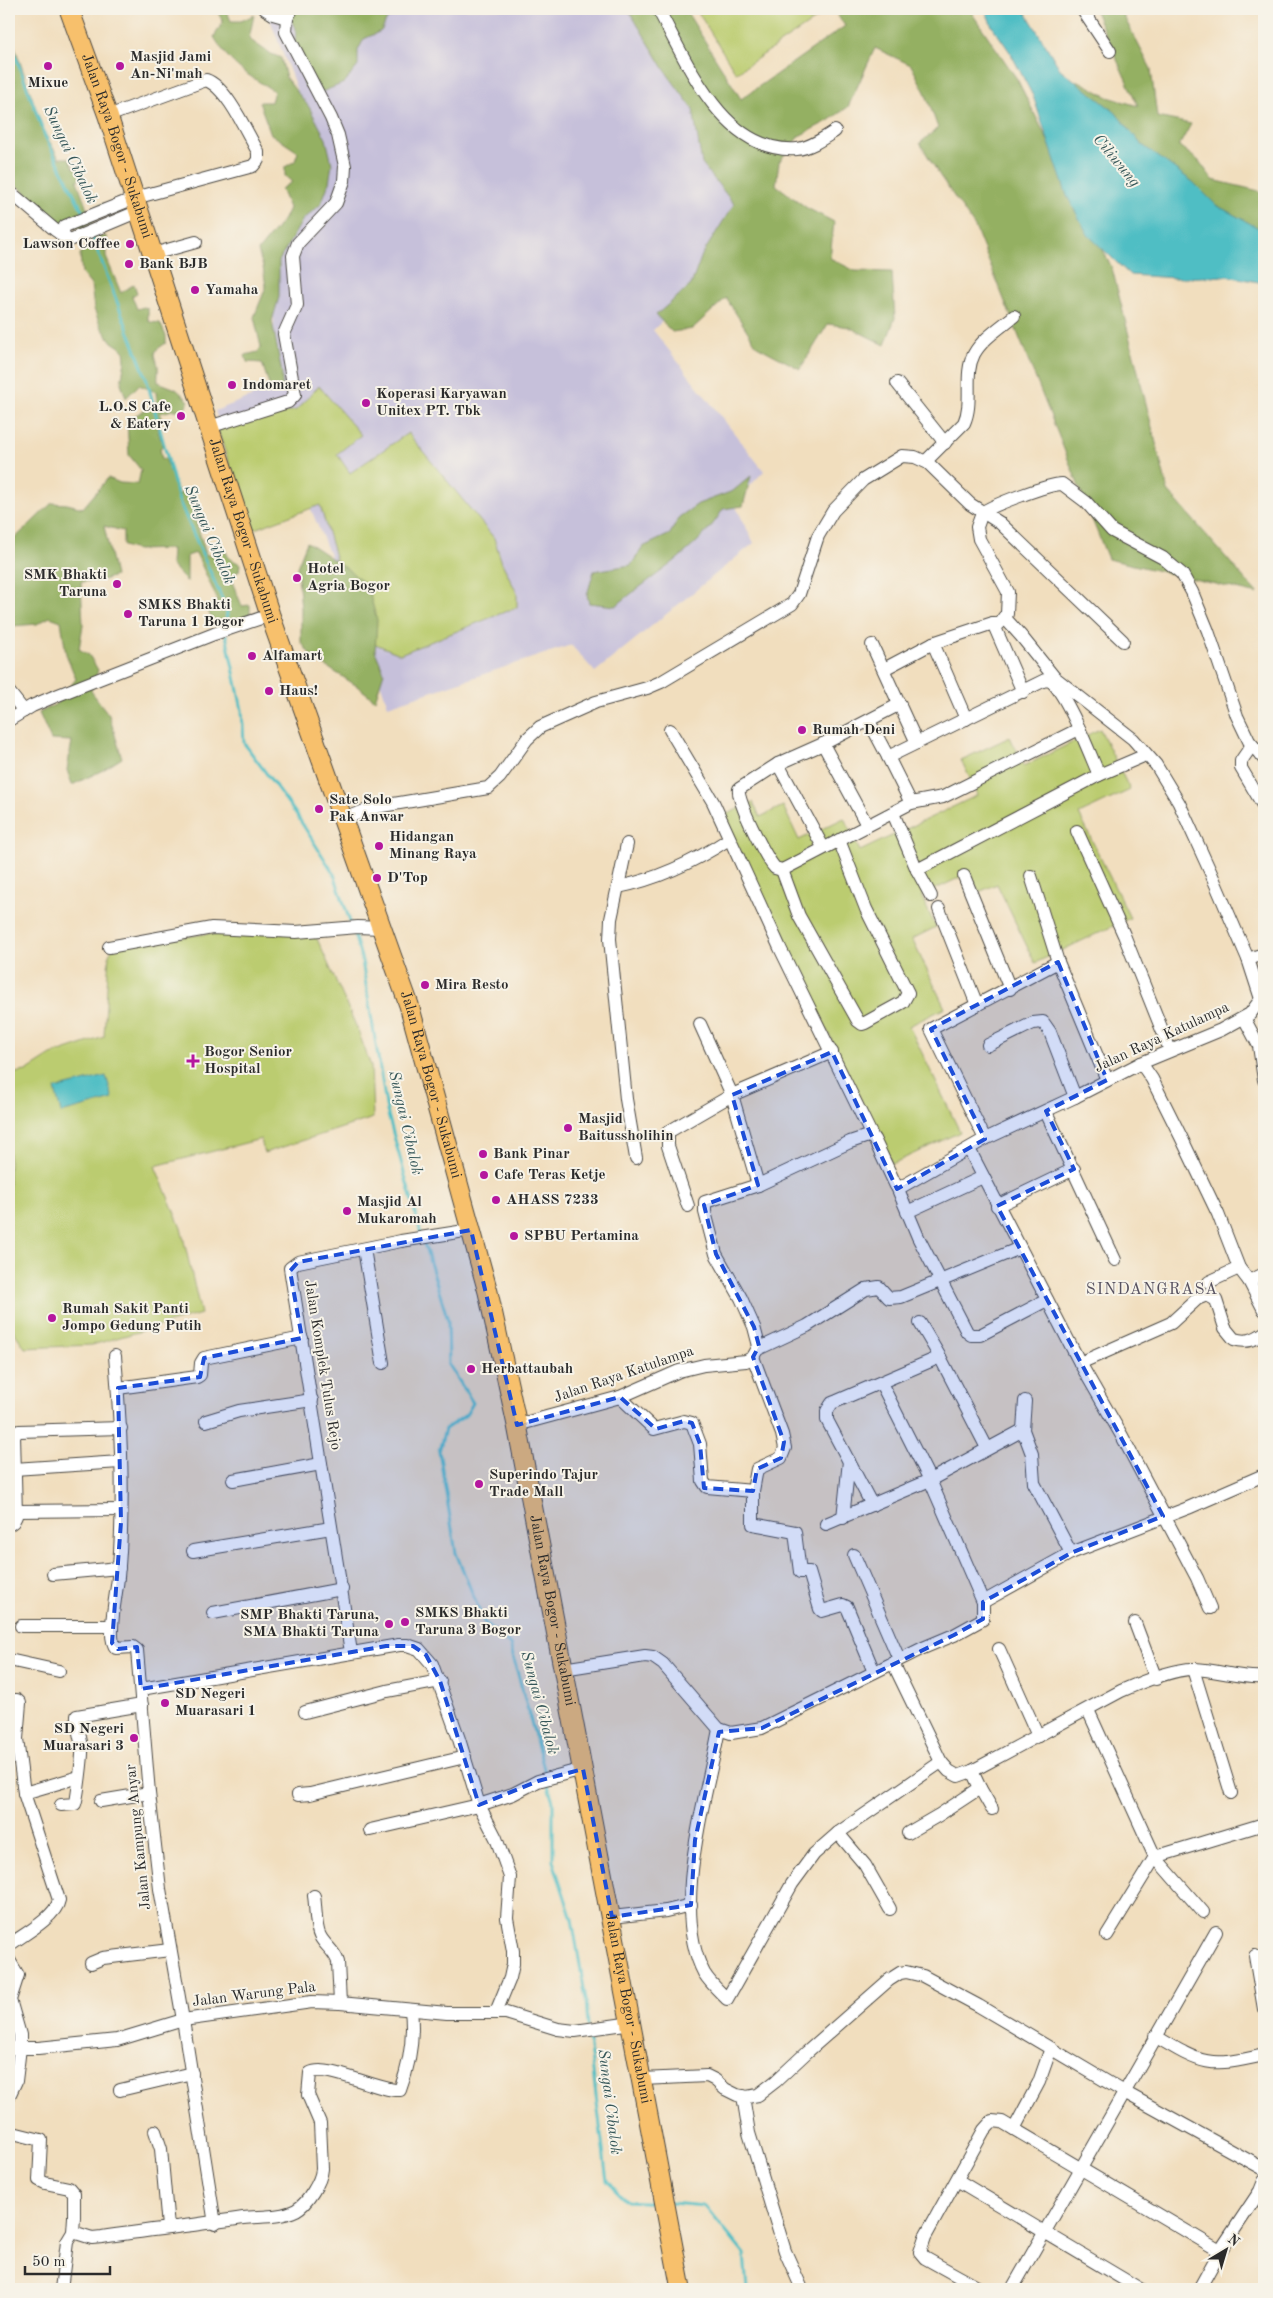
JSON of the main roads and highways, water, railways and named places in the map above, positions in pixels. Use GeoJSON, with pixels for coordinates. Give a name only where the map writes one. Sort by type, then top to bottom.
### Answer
{"type":"FeatureCollection","features":[{"type":"Feature","properties":{"kind":"highway","name":"Jalan Raya Bogor - Sukabumi"},"geometry":{"type":"LineString","coordinates":[[70,9],[108,116],[270,615],[409,1005],[471,1230],[501,1349],[517,1425],[612,1917],[681,2289]]}},
{"type":"Feature","properties":{"kind":"water","name":"Ciliwung"},"geometry":{"type":"Polygon","coordinates":[[[985,9],[1024,9],[1060,69],[1115,112],[1141,144],[1193,182],[1216,205],[1264,231],[1264,283],[1227,276],[1175,278],[1130,275],[1088,235],[1067,196],[1033,96],[1010,52],[992,26],[985,9]]]}},
{"type":"Feature","properties":{"kind":"water"},"geometry":{"type":"Polygon","coordinates":[[[106,1076],[113,1099],[61,1113],[55,1089],[106,1076]]]}},
{"type":"Feature","properties":{"kind":"waterway","name":"Sungai Cibalok"},"geometry":{"type":"LineString","coordinates":[[9,38],[45,136],[84,214]]}},
{"type":"Feature","properties":{"kind":"waterway","name":"Sungai Cibalok"},"geometry":{"type":"LineString","coordinates":[[91,234],[146,377],[179,501],[227,610],[226,626]]}},
{"type":"Feature","properties":{"kind":"waterway","name":"Sungai Cibalok"},"geometry":{"type":"LineString","coordinates":[[226,635],[242,710],[244,743],[296,814],[334,874],[351,925]]}},
{"type":"Feature","properties":{"kind":"waterway","name":"Sungai Cibalok"},"geometry":{"type":"LineString","coordinates":[[353,931],[362,961],[387,1111],[421,1234]]}},
{"type":"Feature","properties":{"kind":"waterway","name":"Sungai Cibalok"},"geometry":{"type":"LineString","coordinates":[[423,1240],[448,1320],[449,1365],[473,1403],[466,1415],[445,1429],[439,1451],[456,1553],[484,1622],[510,1645],[546,1776]]}},
{"type":"Feature","properties":{"kind":"waterway","name":"Sungai Cibalok"},"geometry":{"type":"LineString","coordinates":[[547,1782],[553,1801],[553,1861],[572,1919],[586,2000],[588,2026]]}},
{"type":"Feature","properties":{"kind":"waterway","name":"Sungai Cibalok"},"geometry":{"type":"LineString","coordinates":[[588,2032],[607,2181],[627,2201],[659,2203]]}},
{"type":"Feature","properties":{"kind":"waterway","name":"Sungai Cibalok"},"geometry":{"type":"LineString","coordinates":[[671,2203],[705,2206],[744,2254],[747,2289]]}},
{"type":"Feature","properties":{"kind":"place","name":"Mixue"},"geometry":{"type":"Point","coordinates":[48,66]}},
{"type":"Feature","properties":{"kind":"place","name":"Masjid Jami An-Ni'mah"},"geometry":{"type":"Point","coordinates":[120,66]}},
{"type":"Feature","properties":{"kind":"place","name":"Lawson Coffee"},"geometry":{"type":"Point","coordinates":[130,244]}},
{"type":"Feature","properties":{"kind":"place","name":"Bank BJB"},"geometry":{"type":"Point","coordinates":[129,264]}},
{"type":"Feature","properties":{"kind":"place","name":"Yamaha"},"geometry":{"type":"Point","coordinates":[195,290]}},
{"type":"Feature","properties":{"kind":"place","name":"Indomaret"},"geometry":{"type":"Point","coordinates":[232,385]}},
{"type":"Feature","properties":{"kind":"place","name":"Koperasi Karyawan Unitex PT. Tbk"},"geometry":{"type":"Point","coordinates":[366,403]}},
{"type":"Feature","properties":{"kind":"place","name":"L.O.S Cafe & Eatery"},"geometry":{"type":"Point","coordinates":[181,416]}},
{"type":"Feature","properties":{"kind":"place","name":"Hotel Agria Bogor"},"geometry":{"type":"Point","coordinates":[297,578]}},
{"type":"Feature","properties":{"kind":"place","name":"SMK Bhakti Taruna"},"geometry":{"type":"Point","coordinates":[117,584]}},
{"type":"Feature","properties":{"kind":"place","name":"SMKS Bhakti Taruna 1 Bogor"},"geometry":{"type":"Point","coordinates":[128,614]}},
{"type":"Feature","properties":{"kind":"place","name":"Alfamart"},"geometry":{"type":"Point","coordinates":[252,656]}},
{"type":"Feature","properties":{"kind":"place","name":"Haus!"},"geometry":{"type":"Point","coordinates":[269,691]}},
{"type":"Feature","properties":{"kind":"place","name":"Rumah Deni"},"geometry":{"type":"Point","coordinates":[802,730]}},
{"type":"Feature","properties":{"kind":"place","name":"Sate Solo Pak Anwar"},"geometry":{"type":"Point","coordinates":[319,809]}},
{"type":"Feature","properties":{"kind":"place","name":"Hidangan Minang Raya"},"geometry":{"type":"Point","coordinates":[379,846]}},
{"type":"Feature","properties":{"kind":"place","name":"D'Top"},"geometry":{"type":"Point","coordinates":[377,878]}},
{"type":"Feature","properties":{"kind":"place","name":"Mira Resto"},"geometry":{"type":"Point","coordinates":[425,985]}},
{"type":"Feature","properties":{"kind":"place","name":"Bogor Senior Hospital"},"geometry":{"type":"Point","coordinates":[193,1061]}},
{"type":"Feature","properties":{"kind":"place","name":"Masjid Baitussholihin"},"geometry":{"type":"Point","coordinates":[568,1128]}},
{"type":"Feature","properties":{"kind":"place","name":"Bank Pinar"},"geometry":{"type":"Point","coordinates":[483,1154]}},
{"type":"Feature","properties":{"kind":"place","name":"Cafe Teras Ketje"},"geometry":{"type":"Point","coordinates":[484,1175]}},
{"type":"Feature","properties":{"kind":"place","name":"AHASS 7233"},"geometry":{"type":"Point","coordinates":[496,1200]}},
{"type":"Feature","properties":{"kind":"place","name":"Masjid Al Mukaromah"},"geometry":{"type":"Point","coordinates":[347,1211]}},
{"type":"Feature","properties":{"kind":"place","name":"SPBU Pertamina"},"geometry":{"type":"Point","coordinates":[514,1236]}},
{"type":"Feature","properties":{"kind":"place","name":"Rumah Sakit Panti Jompo Gedung Putih"},"geometry":{"type":"Point","coordinates":[52,1318]}},
{"type":"Feature","properties":{"kind":"place","name":"Herbattaubah"},"geometry":{"type":"Point","coordinates":[471,1369]}},
{"type":"Feature","properties":{"kind":"place","name":"Superindo Tajur Trade Mall"},"geometry":{"type":"Point","coordinates":[479,1484]}},
{"type":"Feature","properties":{"kind":"place","name":"SMKS Bhakti Taruna 3 Bogor"},"geometry":{"type":"Point","coordinates":[405,1622]}},
{"type":"Feature","properties":{"kind":"place","name":"SMP Bhakti Taruna, SMA Bhakti Taruna"},"geometry":{"type":"Point","coordinates":[389,1624]}},
{"type":"Feature","properties":{"kind":"place","name":"SD Negeri Muarasari 1"},"geometry":{"type":"Point","coordinates":[165,1703]}},
{"type":"Feature","properties":{"kind":"place","name":"SD Negeri Muarasari 3"},"geometry":{"type":"Point","coordinates":[134,1738]}},
{"type":"Feature","properties":{"kind":"district","name":"SINDANGRASA"},"geometry":{"type":"Point","coordinates":[1152,1290]}}]}
